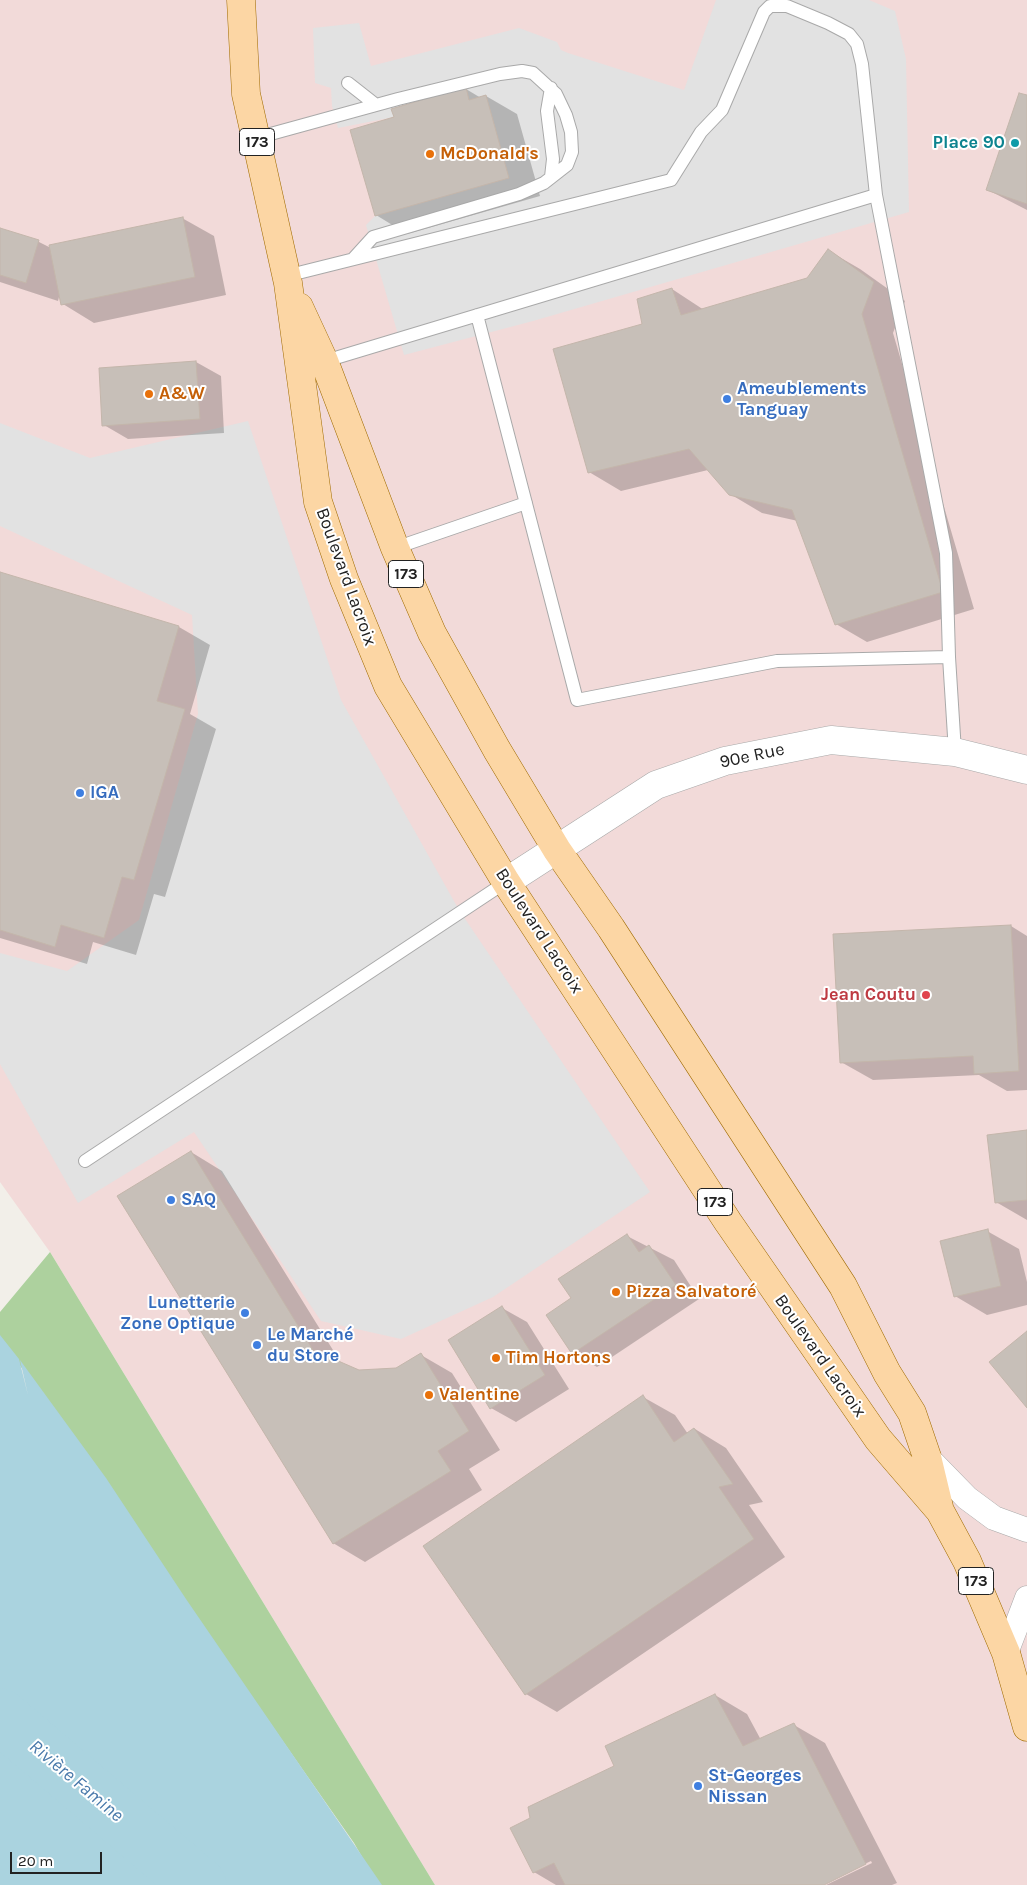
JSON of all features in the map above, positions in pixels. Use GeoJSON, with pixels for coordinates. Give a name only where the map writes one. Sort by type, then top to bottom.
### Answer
{"type":"FeatureCollection","features":[{"type":"Feature","properties":{"kind":"main road","name":"Boulevard Lacroix"},"geometry":{"type":"LineString","coordinates":[[241,0],[246,94],[287,279],[298,371],[318,502],[355,606],[388,686],[506,882],[728,1222],[878,1439],[940,1511],[967,1560],[1006,1654],[1027,1727]]}},
{"type":"Feature","properties":{"kind":"main road","name":"Boulevard Lacroix"},"geometry":{"type":"LineString","coordinates":[[287,279],[324,361],[395,548],[432,633],[497,750],[558,850],[611,928],[843,1286],[887,1373],[912,1413],[927,1457],[940,1511]]}},
{"type":"Feature","properties":{"kind":"street","name":"90e Rue"},"geometry":{"type":"LineString","coordinates":[[506,882],[656,785],[725,760],[831,740],[955,752],[1027,770]]}},
{"type":"Feature","properties":{"kind":"street"},"geometry":{"type":"LineString","coordinates":[[927,1457],[967,1498],[987,1513],[994,1518],[1027,1530]]}},
{"type":"Feature","properties":{"kind":"street"},"geometry":{"type":"LineString","coordinates":[[1006,1654],[1027,1598]]}},
{"type":"Feature","properties":{"kind":"lane"},"geometry":{"type":"LineString","coordinates":[[287,279],[353,259],[671,180],[701,132],[722,110],[764,12],[770,6],[787,6],[849,34],[857,44],[862,64],[876,195],[946,553],[949,657],[955,752]]}},
{"type":"Feature","properties":{"kind":"lane"},"geometry":{"type":"LineString","coordinates":[[256,138],[466,81],[522,71],[533,73],[551,88],[566,115],[572,152],[567,165],[544,183],[520,194],[373,237],[353,259]]}},
{"type":"Feature","properties":{"kind":"lane"},"geometry":{"type":"LineString","coordinates":[[348,83],[376,105]]}},
{"type":"Feature","properties":{"kind":"lane"},"geometry":{"type":"LineString","coordinates":[[551,88],[546,111],[553,160],[551,177]]}},
{"type":"Feature","properties":{"kind":"lane"},"geometry":{"type":"LineString","coordinates":[[298,371],[324,361],[876,195]]}},
{"type":"Feature","properties":{"kind":"lane"},"geometry":{"type":"LineString","coordinates":[[477,315],[577,700],[777,661],[949,657]]}},
{"type":"Feature","properties":{"kind":"lane"},"geometry":{"type":"LineString","coordinates":[[395,548],[526,503]]}},
{"type":"Feature","properties":{"kind":"lane"},"geometry":{"type":"LineString","coordinates":[[85,1161],[506,882]]}},
{"type":"Feature","properties":{"kind":"shaded area"},"geometry":{"type":"Polygon","coordinates":[[[0,0],[1027,0],[1027,1885],[435,1885],[50,1252],[0,1182],[0,0]]]}},
{"type":"Feature","properties":{"kind":"shaded area"},"geometry":{"type":"Polygon","coordinates":[[[716,0],[869,0],[895,11],[906,59],[909,212],[533,321],[404,355],[366,225],[375,216],[509,178],[486,95],[469,100],[466,87],[392,109],[394,117],[338,128],[332,106],[331,88],[315,83],[313,28],[359,23],[371,66],[519,28],[557,42],[561,50],[568,53],[684,90],[716,0]]]}},
{"type":"Feature","properties":{"kind":"shaded area"},"geometry":{"type":"Polygon","coordinates":[[[248,421],[341,700],[459,910],[650,1192],[493,1297],[401,1339],[321,1321],[194,1132],[78,1203],[0,1064],[0,953],[67,971],[139,920],[198,714],[192,615],[0,526],[0,423],[90,458],[248,421]]]}},
{"type":"Feature","properties":{"kind":"green space"},"geometry":{"type":"Polygon","coordinates":[[[50,1252],[435,1885],[378,1885],[354,1843],[0,1337],[0,1312],[50,1252]]]}},
{"type":"Feature","properties":{"kind":"water"},"geometry":{"type":"Polygon","coordinates":[[[0,1335],[19,1359],[28,1395],[20,1360],[106,1478],[186,1599],[382,1885],[0,1885],[0,1335]]]}},
{"type":"Feature","properties":{"kind":"building","name":"McDonald's"},"geometry":{"type":"Polygon","coordinates":[[[466,87],[469,100],[486,95],[509,178],[375,216],[350,130],[394,117],[391,109],[466,87]]]}},
{"type":"Feature","properties":{"kind":"building","name":"Place 90"},"geometry":{"type":"Polygon","coordinates":[[[1019,93],[1027,95],[1027,204],[986,190],[1019,93]]]}},
{"type":"Feature","properties":{"kind":"building"},"geometry":{"type":"Polygon","coordinates":[[[183,217],[195,277],[61,305],[49,245],[183,217]]]}},
{"type":"Feature","properties":{"kind":"building"},"geometry":{"type":"Polygon","coordinates":[[[0,228],[39,240],[26,283],[0,275],[0,228]]]}},
{"type":"Feature","properties":{"kind":"building","name":"Ameublements Tanguay"},"geometry":{"type":"Polygon","coordinates":[[[828,249],[874,282],[862,314],[943,592],[835,625],[792,510],[729,495],[689,449],[588,473],[553,349],[642,324],[637,299],[672,288],[681,315],[807,278],[828,249]]]}},
{"type":"Feature","properties":{"kind":"building","name":"A&W"},"geometry":{"type":"Polygon","coordinates":[[[196,361],[200,419],[102,426],[99,368],[196,361]]]}},
{"type":"Feature","properties":{"kind":"building","name":"IGA"},"geometry":{"type":"Polygon","coordinates":[[[0,572],[179,626],[157,701],[185,709],[134,880],[122,877],[104,938],[61,925],[55,947],[0,930],[0,572]]]}},
{"type":"Feature","properties":{"kind":"building","name":"Jean Coutu"},"geometry":{"type":"Polygon","coordinates":[[[1011,925],[1019,1071],[974,1074],[973,1056],[840,1063],[833,934],[1011,925]]]}},
{"type":"Feature","properties":{"kind":"building"},"geometry":{"type":"Polygon","coordinates":[[[1027,1130],[1027,1200],[995,1203],[987,1135],[1027,1130]]]}},
{"type":"Feature","properties":{"kind":"building"},"geometry":{"type":"Polygon","coordinates":[[[191,1151],[313,1350],[359,1370],[396,1368],[421,1353],[469,1431],[438,1451],[451,1471],[333,1544],[117,1196],[191,1151]]]}},
{"type":"Feature","properties":{"kind":"building"},"geometry":{"type":"Polygon","coordinates":[[[988,1229],[1001,1286],[954,1297],[940,1241],[988,1229]]]}},
{"type":"Feature","properties":{"kind":"building","name":"Pizza Salvatoré"},"geometry":{"type":"Polygon","coordinates":[[[627,1234],[639,1252],[649,1245],[676,1285],[572,1354],[546,1315],[571,1298],[558,1279],[627,1234]]]}},
{"type":"Feature","properties":{"kind":"building","name":"Tim Hortons"},"geometry":{"type":"Polygon","coordinates":[[[502,1306],[545,1375],[490,1409],[448,1340],[502,1306]]]}},
{"type":"Feature","properties":{"kind":"building"},"geometry":{"type":"Polygon","coordinates":[[[1027,1331],[1027,1408],[989,1362],[1027,1331]]]}},
{"type":"Feature","properties":{"kind":"building"},"geometry":{"type":"Polygon","coordinates":[[[643,1395],[674,1442],[694,1428],[733,1484],[719,1487],[754,1539],[525,1695],[423,1546],[643,1395]]]}},
{"type":"Feature","properties":{"kind":"building","name":"St-Georges Nissan"},"geometry":{"type":"Polygon","coordinates":[[[715,1694],[743,1746],[794,1723],[866,1864],[824,1885],[565,1885],[554,1863],[533,1873],[510,1828],[530,1818],[528,1807],[614,1766],[605,1746],[715,1694]]]}},
{"type":"Feature","properties":{"kind":"waterway","name":"Rivière Famine"},"geometry":{"type":"LineString","coordinates":[[0,1716],[199,1885]]}},
{"type":"Feature","properties":{"kind":"place","name":"Place 90"},"geometry":{"type":"Point","coordinates":[1015,143]}},
{"type":"Feature","properties":{"kind":"place","name":"McDonald's"},"geometry":{"type":"Point","coordinates":[430,154]}},
{"type":"Feature","properties":{"kind":"place","name":"A&W"},"geometry":{"type":"Point","coordinates":[149,394]}},
{"type":"Feature","properties":{"kind":"place","name":"Ameublements Tanguay"},"geometry":{"type":"Point","coordinates":[727,399]}},
{"type":"Feature","properties":{"kind":"place","name":"IGA"},"geometry":{"type":"Point","coordinates":[80,793]}},
{"type":"Feature","properties":{"kind":"place","name":"Jean Coutu"},"geometry":{"type":"Point","coordinates":[926,995]}},
{"type":"Feature","properties":{"kind":"place","name":"SAQ"},"geometry":{"type":"Point","coordinates":[171,1200]}},
{"type":"Feature","properties":{"kind":"place","name":"Pizza Salvatoré"},"geometry":{"type":"Point","coordinates":[616,1292]}},
{"type":"Feature","properties":{"kind":"place","name":"Lunetterie Zone Optique"},"geometry":{"type":"Point","coordinates":[245,1313]}},
{"type":"Feature","properties":{"kind":"place","name":"Le Marché du Store"},"geometry":{"type":"Point","coordinates":[257,1345]}},
{"type":"Feature","properties":{"kind":"place","name":"Tim Hortons"},"geometry":{"type":"Point","coordinates":[496,1358]}},
{"type":"Feature","properties":{"kind":"place","name":"Valentine"},"geometry":{"type":"Point","coordinates":[429,1395]}},
{"type":"Feature","properties":{"kind":"place","name":"St-Georges Nissan"},"geometry":{"type":"Point","coordinates":[698,1786]}}]}
